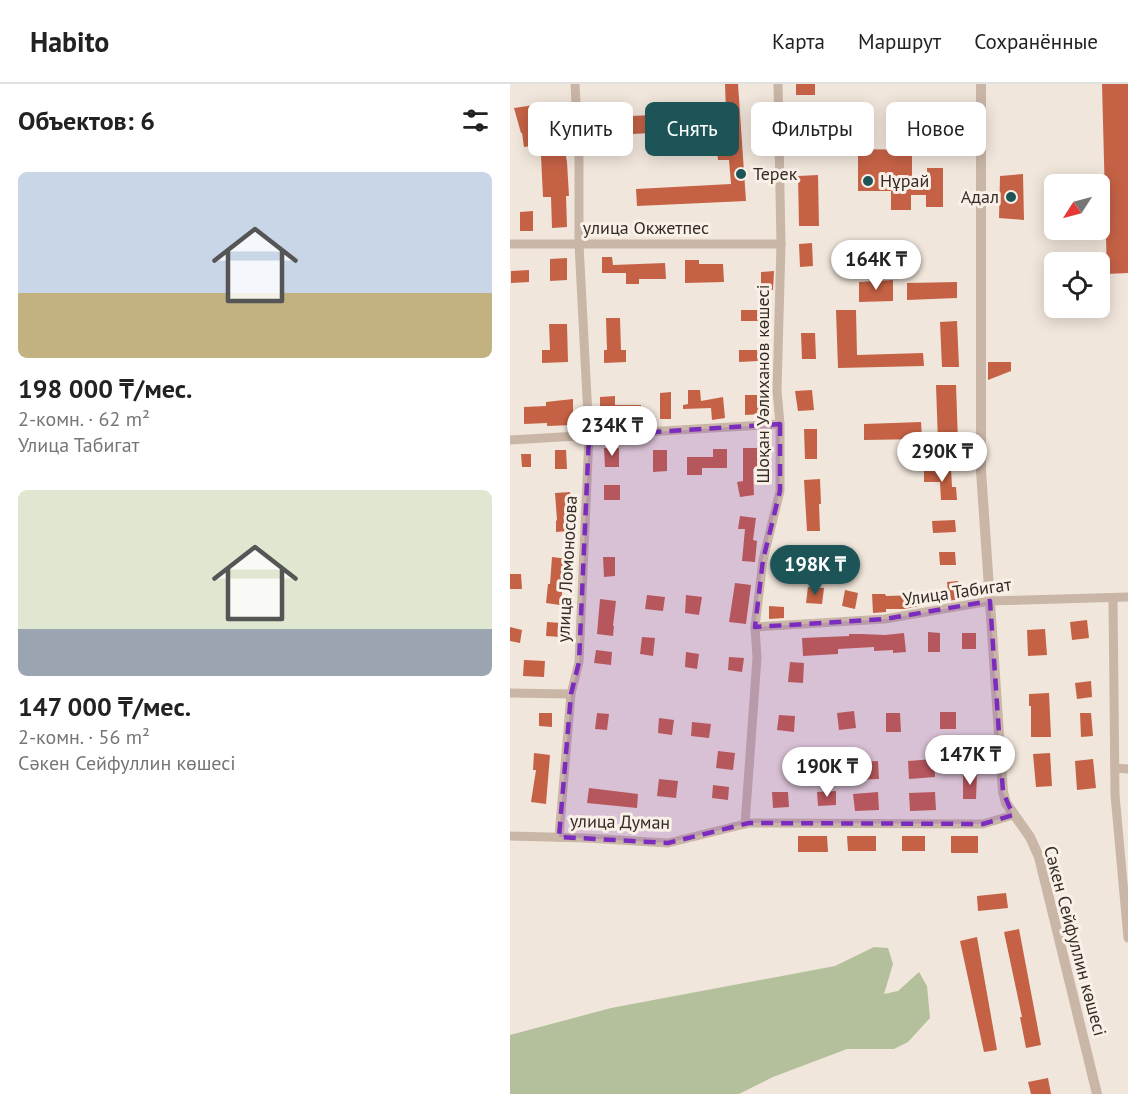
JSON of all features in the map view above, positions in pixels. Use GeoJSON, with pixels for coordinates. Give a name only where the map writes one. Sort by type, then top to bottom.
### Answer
{"type":"FeatureCollection","features":[{"type":"Feature","properties":{"kind":"street","name":"улица Ломоносова"},"geometry":{"type":"LineString","coordinates":[[559,837],[571,694],[579,662],[589,436],[579,244],[579,160],[575,84]]}},
{"type":"Feature","properties":{"kind":"street","name":"Шоқан Уәлиханов көшесі"},"geometry":{"type":"LineString","coordinates":[[745,824],[757,658],[755,627],[763,560],[780,491],[780,424],[777,391],[781,244],[778,84]]}},
{"type":"Feature","properties":{"kind":"street","name":"Сәкен Сейфуллин көшесі"},"geometry":{"type":"LineString","coordinates":[[981,84],[981,471],[1003,792],[1006,803],[1030,837],[1039,857],[1097,1094]]}},
{"type":"Feature","properties":{"kind":"street","name":"улица Окжетпес"},"geometry":{"type":"LineString","coordinates":[[510,244],[781,244]]}},
{"type":"Feature","properties":{"kind":"street"},"geometry":{"type":"LineString","coordinates":[[510,440],[780,424]]}},
{"type":"Feature","properties":{"kind":"street","name":"Улица Табигат"},"geometry":{"type":"LineString","coordinates":[[755,627],[885,619],[990,601],[1128,597]]}},
{"type":"Feature","properties":{"kind":"street"},"geometry":{"type":"LineString","coordinates":[[1113,598],[1115,795],[1124,858],[1128,938]]}},
{"type":"Feature","properties":{"kind":"street"},"geometry":{"type":"LineString","coordinates":[[510,693],[571,694]]}},
{"type":"Feature","properties":{"kind":"street"},"geometry":{"type":"LineString","coordinates":[[1115,768],[1128,769]]}},
{"type":"Feature","properties":{"kind":"street","name":"улица Думан"},"geometry":{"type":"LineString","coordinates":[[510,836],[668,843],[745,824],[983,824],[1013,815]]}},
{"type":"Feature","properties":{"kind":"highlighted area"},"geometry":{"type":"Polygon","coordinates":[[[780,424],[780,491],[763,560],[755,627],[885,619],[990,601],[1003,792],[1013,815],[983,824],[749,823],[668,843],[559,837],[571,694],[579,662],[589,436],[780,424]]]}},
{"type":"Feature","properties":{"kind":"green space"},"geometry":{"type":"Polygon","coordinates":[[[874,947],[888,948],[893,964],[884,994],[898,991],[919,972],[927,986],[930,1018],[908,1042],[894,1049],[847,1049],[773,1077],[739,1094],[510,1094],[510,1035],[611,1008],[835,966],[874,947]]]}},
{"type":"Feature","properties":{"kind":"building"},"geometry":{"type":"Polygon","coordinates":[[[725,84],[738,84],[746,201],[637,206],[636,189],[731,184],[729,160],[718,160],[718,156],[739,156],[739,102],[726,102],[725,84]]]}},
{"type":"Feature","properties":{"kind":"building"},"geometry":{"type":"Polygon","coordinates":[[[796,84],[815,84],[815,95],[796,95],[796,84]]]}},
{"type":"Feature","properties":{"kind":"building"},"geometry":{"type":"Polygon","coordinates":[[[1102,84],[1128,84],[1128,273],[1110,274],[1110,252],[1106,252],[1106,240],[1110,240],[1110,174],[1104,174],[1102,84]]]}},
{"type":"Feature","properties":{"kind":"building"},"geometry":{"type":"Polygon","coordinates":[[[528,106],[528,146],[524,147],[514,108],[528,106]]]}},
{"type":"Feature","properties":{"kind":"building"},"geometry":{"type":"Polygon","coordinates":[[[645,115],[645,133],[633,134],[633,116],[645,115]]]}},
{"type":"Feature","properties":{"kind":"building","name":"Нұрай"},"geometry":{"type":"Polygon","coordinates":[[[874,149],[886,150],[886,156],[912,156],[912,186],[927,186],[927,168],[943,168],[943,207],[926,207],[926,195],[911,195],[911,210],[891,210],[891,191],[858,191],[858,156],[874,156],[874,149]]]}},
{"type":"Feature","properties":{"kind":"building"},"geometry":{"type":"Polygon","coordinates":[[[541,156],[566,156],[569,196],[566,196],[567,227],[552,228],[551,197],[543,197],[541,156]]]}},
{"type":"Feature","properties":{"kind":"building","name":"Адал"},"geometry":{"type":"Polygon","coordinates":[[[1023,174],[1024,220],[999,218],[1000,176],[1023,174]]]}},
{"type":"Feature","properties":{"kind":"building"},"geometry":{"type":"Polygon","coordinates":[[[818,175],[819,226],[799,226],[798,176],[818,175]]]}},
{"type":"Feature","properties":{"kind":"building"},"geometry":{"type":"Polygon","coordinates":[[[533,211],[533,231],[520,231],[520,212],[533,211]]]}},
{"type":"Feature","properties":{"kind":"building"},"geometry":{"type":"Polygon","coordinates":[[[812,243],[813,266],[800,267],[799,244],[812,243]]]}},
{"type":"Feature","properties":{"kind":"building"},"geometry":{"type":"Polygon","coordinates":[[[602,257],[612,257],[613,265],[665,263],[666,279],[639,279],[639,284],[626,284],[626,273],[602,273],[602,257]]]}},
{"type":"Feature","properties":{"kind":"building"},"geometry":{"type":"Polygon","coordinates":[[[567,258],[567,280],[550,281],[550,259],[567,258]]]}},
{"type":"Feature","properties":{"kind":"building"},"geometry":{"type":"Polygon","coordinates":[[[685,260],[699,260],[699,264],[723,264],[724,282],[685,283],[685,260]]]}},
{"type":"Feature","properties":{"kind":"building"},"geometry":{"type":"Polygon","coordinates":[[[529,270],[529,282],[511,283],[511,271],[529,270]]]}},
{"type":"Feature","properties":{"kind":"building"},"geometry":{"type":"Polygon","coordinates":[[[774,271],[773,290],[761,290],[761,272],[774,271]]]}},
{"type":"Feature","properties":{"kind":"building"},"geometry":{"type":"Polygon","coordinates":[[[893,280],[893,301],[859,302],[859,282],[893,280]]]}},
{"type":"Feature","properties":{"kind":"building"},"geometry":{"type":"Polygon","coordinates":[[[957,282],[957,298],[907,300],[907,283],[957,282]]]}},
{"type":"Feature","properties":{"kind":"building"},"geometry":{"type":"Polygon","coordinates":[[[741,310],[761,310],[761,321],[741,321],[741,310]]]}},
{"type":"Feature","properties":{"kind":"building"},"geometry":{"type":"Polygon","coordinates":[[[836,310],[856,310],[857,355],[923,353],[924,366],[838,368],[836,310]]]}},
{"type":"Feature","properties":{"kind":"building"},"geometry":{"type":"Polygon","coordinates":[[[606,318],[620,318],[621,350],[626,350],[626,362],[604,363],[604,350],[607,350],[606,318]]]}},
{"type":"Feature","properties":{"kind":"building"},"geometry":{"type":"Polygon","coordinates":[[[957,321],[959,367],[942,367],[940,322],[957,321]]]}},
{"type":"Feature","properties":{"kind":"building"},"geometry":{"type":"Polygon","coordinates":[[[549,324],[567,324],[568,362],[542,363],[542,350],[550,350],[549,324]]]}},
{"type":"Feature","properties":{"kind":"building"},"geometry":{"type":"Polygon","coordinates":[[[801,333],[815,333],[816,359],[802,359],[801,333]]]}},
{"type":"Feature","properties":{"kind":"building"},"geometry":{"type":"Polygon","coordinates":[[[739,350],[757,350],[758,361],[739,362],[739,350]]]}},
{"type":"Feature","properties":{"kind":"building"},"geometry":{"type":"Polygon","coordinates":[[[988,362],[1011,362],[1011,371],[988,380],[988,362]]]}},
{"type":"Feature","properties":{"kind":"building"},"geometry":{"type":"Polygon","coordinates":[[[936,385],[956,385],[958,442],[938,442],[936,385]]]}},
{"type":"Feature","properties":{"kind":"building"},"geometry":{"type":"Polygon","coordinates":[[[688,390],[700,390],[701,401],[723,397],[725,418],[712,420],[711,408],[683,409],[683,405],[688,404],[688,390]]]}},
{"type":"Feature","properties":{"kind":"building"},"geometry":{"type":"Polygon","coordinates":[[[812,390],[814,410],[798,411],[795,391],[812,390]]]}},
{"type":"Feature","properties":{"kind":"building"},"geometry":{"type":"Polygon","coordinates":[[[671,392],[671,419],[660,419],[660,393],[671,392]]]}},
{"type":"Feature","properties":{"kind":"building"},"geometry":{"type":"Polygon","coordinates":[[[745,395],[761,395],[761,414],[745,415],[745,395]]]}},
{"type":"Feature","properties":{"kind":"building"},"geometry":{"type":"Polygon","coordinates":[[[615,396],[615,405],[641,405],[641,420],[629,420],[629,414],[600,414],[600,397],[615,396]]]}},
{"type":"Feature","properties":{"kind":"building"},"geometry":{"type":"Polygon","coordinates":[[[573,399],[573,425],[524,424],[524,407],[546,406],[546,402],[573,399]]]}},
{"type":"Feature","properties":{"kind":"building"},"geometry":{"type":"Polygon","coordinates":[[[921,422],[922,439],[864,440],[864,424],[921,422]]]}},
{"type":"Feature","properties":{"kind":"building"},"geometry":{"type":"Polygon","coordinates":[[[804,429],[817,429],[817,459],[805,459],[804,429]]]}},
{"type":"Feature","properties":{"kind":"building"},"geometry":{"type":"Polygon","coordinates":[[[604,448],[619,448],[619,467],[605,467],[604,448]]]}},
{"type":"Feature","properties":{"kind":"building"},"geometry":{"type":"Polygon","coordinates":[[[743,448],[757,448],[757,469],[753,469],[754,495],[740,497],[737,482],[743,481],[743,448]]]}},
{"type":"Feature","properties":{"kind":"building"},"geometry":{"type":"Polygon","coordinates":[[[713,449],[727,449],[727,468],[702,468],[702,475],[687,475],[687,457],[713,457],[713,449]]]}},
{"type":"Feature","properties":{"kind":"building"},"geometry":{"type":"Polygon","coordinates":[[[555,450],[566,450],[567,469],[555,469],[555,450]]]}},
{"type":"Feature","properties":{"kind":"building"},"geometry":{"type":"Polygon","coordinates":[[[653,450],[667,450],[667,471],[653,472],[653,450]]]}},
{"type":"Feature","properties":{"kind":"building"},"geometry":{"type":"Polygon","coordinates":[[[521,454],[531,454],[531,467],[522,467],[521,454]]]}},
{"type":"Feature","properties":{"kind":"building"},"geometry":{"type":"Polygon","coordinates":[[[951,469],[952,487],[956,487],[957,500],[941,500],[940,482],[924,482],[924,470],[951,469]]]}},
{"type":"Feature","properties":{"kind":"building"},"geometry":{"type":"Polygon","coordinates":[[[820,479],[820,531],[807,531],[804,480],[820,479]]]}},
{"type":"Feature","properties":{"kind":"building"},"geometry":{"type":"Polygon","coordinates":[[[604,485],[620,485],[620,500],[604,500],[604,485]]]}},
{"type":"Feature","properties":{"kind":"building"},"geometry":{"type":"Polygon","coordinates":[[[570,492],[571,507],[567,507],[569,531],[556,532],[555,493],[570,492]]]}},
{"type":"Feature","properties":{"kind":"building"},"geometry":{"type":"Polygon","coordinates":[[[740,516],[756,518],[753,540],[757,541],[755,562],[742,561],[745,529],[738,529],[740,516]]]}},
{"type":"Feature","properties":{"kind":"building"},"geometry":{"type":"Polygon","coordinates":[[[955,520],[956,532],[933,533],[932,521],[955,520]]]}},
{"type":"Feature","properties":{"kind":"building"},"geometry":{"type":"Polygon","coordinates":[[[939,552],[955,552],[956,565],[940,565],[939,552]]]}},
{"type":"Feature","properties":{"kind":"building"},"geometry":{"type":"Polygon","coordinates":[[[552,557],[568,559],[560,605],[546,603],[552,557]]]}},
{"type":"Feature","properties":{"kind":"building"},"geometry":{"type":"Polygon","coordinates":[[[603,557],[615,557],[615,576],[604,577],[603,557]]]}},
{"type":"Feature","properties":{"kind":"building"},"geometry":{"type":"Polygon","coordinates":[[[510,574],[521,574],[522,589],[510,589],[510,574]]]}},
{"type":"Feature","properties":{"kind":"building"},"geometry":{"type":"Polygon","coordinates":[[[958,581],[959,599],[949,601],[947,582],[958,581]]]}},
{"type":"Feature","properties":{"kind":"building"},"geometry":{"type":"Polygon","coordinates":[[[735,583],[751,585],[746,624],[729,622],[735,583]]]}},
{"type":"Feature","properties":{"kind":"building"},"geometry":{"type":"Polygon","coordinates":[[[808,587],[824,588],[822,604],[806,603],[808,587]]]}},
{"type":"Feature","properties":{"kind":"building"},"geometry":{"type":"Polygon","coordinates":[[[845,590],[858,593],[855,609],[842,606],[845,590]]]}},
{"type":"Feature","properties":{"kind":"building"},"geometry":{"type":"Polygon","coordinates":[[[872,594],[919,595],[920,606],[886,609],[886,612],[873,613],[872,594]]]}},
{"type":"Feature","properties":{"kind":"building"},"geometry":{"type":"Polygon","coordinates":[[[647,595],[665,597],[663,611],[645,609],[647,595]]]}},
{"type":"Feature","properties":{"kind":"building"},"geometry":{"type":"Polygon","coordinates":[[[686,595],[702,597],[699,615],[685,613],[686,595]]]}},
{"type":"Feature","properties":{"kind":"building"},"geometry":{"type":"Polygon","coordinates":[[[600,599],[616,601],[613,636],[597,634],[600,599]]]}},
{"type":"Feature","properties":{"kind":"building"},"geometry":{"type":"Polygon","coordinates":[[[769,606],[784,607],[784,618],[769,619],[769,606]]]}},
{"type":"Feature","properties":{"kind":"building"},"geometry":{"type":"Polygon","coordinates":[[[1087,620],[1089,638],[1072,640],[1070,622],[1087,620]]]}},
{"type":"Feature","properties":{"kind":"building"},"geometry":{"type":"Polygon","coordinates":[[[547,622],[562,623],[561,637],[546,636],[547,622]]]}},
{"type":"Feature","properties":{"kind":"building"},"geometry":{"type":"Polygon","coordinates":[[[510,627],[522,630],[520,643],[510,641],[510,627]]]}},
{"type":"Feature","properties":{"kind":"building"},"geometry":{"type":"Polygon","coordinates":[[[1045,629],[1047,655],[1028,656],[1027,630],[1045,629]]]}},
{"type":"Feature","properties":{"kind":"building"},"geometry":{"type":"Polygon","coordinates":[[[928,632],[940,633],[940,652],[928,652],[928,632]]]}},
{"type":"Feature","properties":{"kind":"building"},"geometry":{"type":"Polygon","coordinates":[[[904,633],[906,652],[874,651],[874,647],[838,649],[838,654],[803,656],[802,638],[904,633]]]}},
{"type":"Feature","properties":{"kind":"building"},"geometry":{"type":"Polygon","coordinates":[[[962,633],[976,633],[976,649],[962,649],[962,633]]]}},
{"type":"Feature","properties":{"kind":"building"},"geometry":{"type":"Polygon","coordinates":[[[642,637],[655,638],[653,656],[640,654],[642,637]]]}},
{"type":"Feature","properties":{"kind":"building"},"geometry":{"type":"Polygon","coordinates":[[[596,650],[612,652],[611,665],[594,663],[596,650]]]}},
{"type":"Feature","properties":{"kind":"building"},"geometry":{"type":"Polygon","coordinates":[[[686,652],[699,654],[697,669],[685,667],[686,652]]]}},
{"type":"Feature","properties":{"kind":"building"},"geometry":{"type":"Polygon","coordinates":[[[729,657],[744,658],[742,672],[728,670],[729,657]]]}},
{"type":"Feature","properties":{"kind":"building"},"geometry":{"type":"Polygon","coordinates":[[[524,660],[545,661],[544,677],[523,676],[524,660]]]}},
{"type":"Feature","properties":{"kind":"building"},"geometry":{"type":"Polygon","coordinates":[[[790,662],[804,663],[803,683],[788,682],[790,662]]]}},
{"type":"Feature","properties":{"kind":"building"},"geometry":{"type":"Polygon","coordinates":[[[1091,681],[1092,697],[1077,699],[1075,683],[1091,681]]]}},
{"type":"Feature","properties":{"kind":"building"},"geometry":{"type":"Polygon","coordinates":[[[1049,693],[1051,737],[1031,737],[1029,694],[1049,693]]]}},
{"type":"Feature","properties":{"kind":"building"},"geometry":{"type":"Polygon","coordinates":[[[854,711],[856,728],[839,730],[837,713],[854,711]]]}},
{"type":"Feature","properties":{"kind":"building"},"geometry":{"type":"Polygon","coordinates":[[[940,712],[956,712],[956,729],[940,729],[940,712]]]}},
{"type":"Feature","properties":{"kind":"building"},"geometry":{"type":"Polygon","coordinates":[[[539,713],[552,713],[552,727],[539,726],[539,713]]]}},
{"type":"Feature","properties":{"kind":"building"},"geometry":{"type":"Polygon","coordinates":[[[597,713],[609,714],[607,730],[595,729],[597,713]]]}},
{"type":"Feature","properties":{"kind":"building"},"geometry":{"type":"Polygon","coordinates":[[[886,713],[900,713],[901,732],[886,732],[886,713]]]}},
{"type":"Feature","properties":{"kind":"building"},"geometry":{"type":"Polygon","coordinates":[[[1080,713],[1091,713],[1093,736],[1081,737],[1080,713]]]}},
{"type":"Feature","properties":{"kind":"building"},"geometry":{"type":"Polygon","coordinates":[[[779,715],[795,716],[794,732],[777,730],[779,715]]]}},
{"type":"Feature","properties":{"kind":"building"},"geometry":{"type":"Polygon","coordinates":[[[659,718],[674,720],[672,735],[658,733],[659,718]]]}},
{"type":"Feature","properties":{"kind":"building"},"geometry":{"type":"Polygon","coordinates":[[[692,722],[711,724],[709,738],[691,736],[692,722]]]}},
{"type":"Feature","properties":{"kind":"building"},"geometry":{"type":"Polygon","coordinates":[[[718,751],[735,753],[733,770],[716,768],[718,751]]]}},
{"type":"Feature","properties":{"kind":"building"},"geometry":{"type":"Polygon","coordinates":[[[534,753],[550,755],[546,804],[531,802],[536,770],[533,770],[534,753]]]}},
{"type":"Feature","properties":{"kind":"building"},"geometry":{"type":"Polygon","coordinates":[[[1050,753],[1052,786],[1036,787],[1033,754],[1050,753]]]}},
{"type":"Feature","properties":{"kind":"building"},"geometry":{"type":"Polygon","coordinates":[[[934,759],[935,777],[909,779],[908,761],[934,759]]]}},
{"type":"Feature","properties":{"kind":"building"},"geometry":{"type":"Polygon","coordinates":[[[1093,759],[1096,788],[1077,790],[1075,761],[1093,759]]]}},
{"type":"Feature","properties":{"kind":"building"},"geometry":{"type":"Polygon","coordinates":[[[878,761],[879,779],[851,780],[850,762],[878,761]]]}},
{"type":"Feature","properties":{"kind":"building"},"geometry":{"type":"Polygon","coordinates":[[[963,773],[977,773],[976,799],[963,799],[963,773]]]}},
{"type":"Feature","properties":{"kind":"building"},"geometry":{"type":"Polygon","coordinates":[[[659,779],[678,781],[676,798],[657,796],[659,779]]]}},
{"type":"Feature","properties":{"kind":"building"},"geometry":{"type":"Polygon","coordinates":[[[713,785],[729,787],[728,800],[712,798],[713,785]]]}},
{"type":"Feature","properties":{"kind":"building"},"geometry":{"type":"Polygon","coordinates":[[[589,788],[638,794],[637,808],[587,803],[589,788]]]}},
{"type":"Feature","properties":{"kind":"building"},"geometry":{"type":"Polygon","coordinates":[[[836,791],[836,805],[818,806],[817,792],[836,791]]]}},
{"type":"Feature","properties":{"kind":"building"},"geometry":{"type":"Polygon","coordinates":[[[772,792],[788,792],[789,807],[773,808],[772,792]]]}},
{"type":"Feature","properties":{"kind":"building"},"geometry":{"type":"Polygon","coordinates":[[[878,792],[879,810],[855,811],[853,794],[878,792]]]}},
{"type":"Feature","properties":{"kind":"building"},"geometry":{"type":"Polygon","coordinates":[[[935,792],[936,810],[910,811],[909,793],[935,792]]]}},
{"type":"Feature","properties":{"kind":"building"},"geometry":{"type":"Polygon","coordinates":[[[798,836],[827,836],[828,852],[798,852],[798,836]]]}},
{"type":"Feature","properties":{"kind":"building"},"geometry":{"type":"Polygon","coordinates":[[[847,836],[876,836],[876,851],[848,851],[847,836]]]}},
{"type":"Feature","properties":{"kind":"building"},"geometry":{"type":"Polygon","coordinates":[[[902,836],[925,836],[925,851],[902,851],[902,836]]]}},
{"type":"Feature","properties":{"kind":"building"},"geometry":{"type":"Polygon","coordinates":[[[951,836],[978,836],[978,853],[951,853],[951,836]]]}},
{"type":"Feature","properties":{"kind":"building"},"geometry":{"type":"Polygon","coordinates":[[[1006,893],[1008,908],[978,911],[977,896],[1006,893]]]}},
{"type":"Feature","properties":{"kind":"building"},"geometry":{"type":"Polygon","coordinates":[[[1019,929],[1041,1045],[1026,1048],[1020,1017],[1022,1017],[1004,932],[1019,929]]]}},
{"type":"Feature","properties":{"kind":"building"},"geometry":{"type":"Polygon","coordinates":[[[977,937],[997,1050],[984,1052],[960,941],[977,937]]]}},
{"type":"Feature","properties":{"kind":"building"},"geometry":{"type":"Polygon","coordinates":[[[1098,1013],[1103,1032],[1096,1035],[1092,1016],[1098,1013]]]}},
{"type":"Feature","properties":{"kind":"building"},"geometry":{"type":"Polygon","coordinates":[[[1048,1078],[1051,1094],[1031,1094],[1028,1082],[1048,1078]]]}},
{"type":"Feature","properties":{"kind":"place","name":"Терек"},"geometry":{"type":"Point","coordinates":[741,174]}},
{"type":"Feature","properties":{"kind":"place","name":"Нұрай"},"geometry":{"type":"Point","coordinates":[868,181]}},
{"type":"Feature","properties":{"kind":"place","name":"Адал"},"geometry":{"type":"Point","coordinates":[1011,197]}}]}
